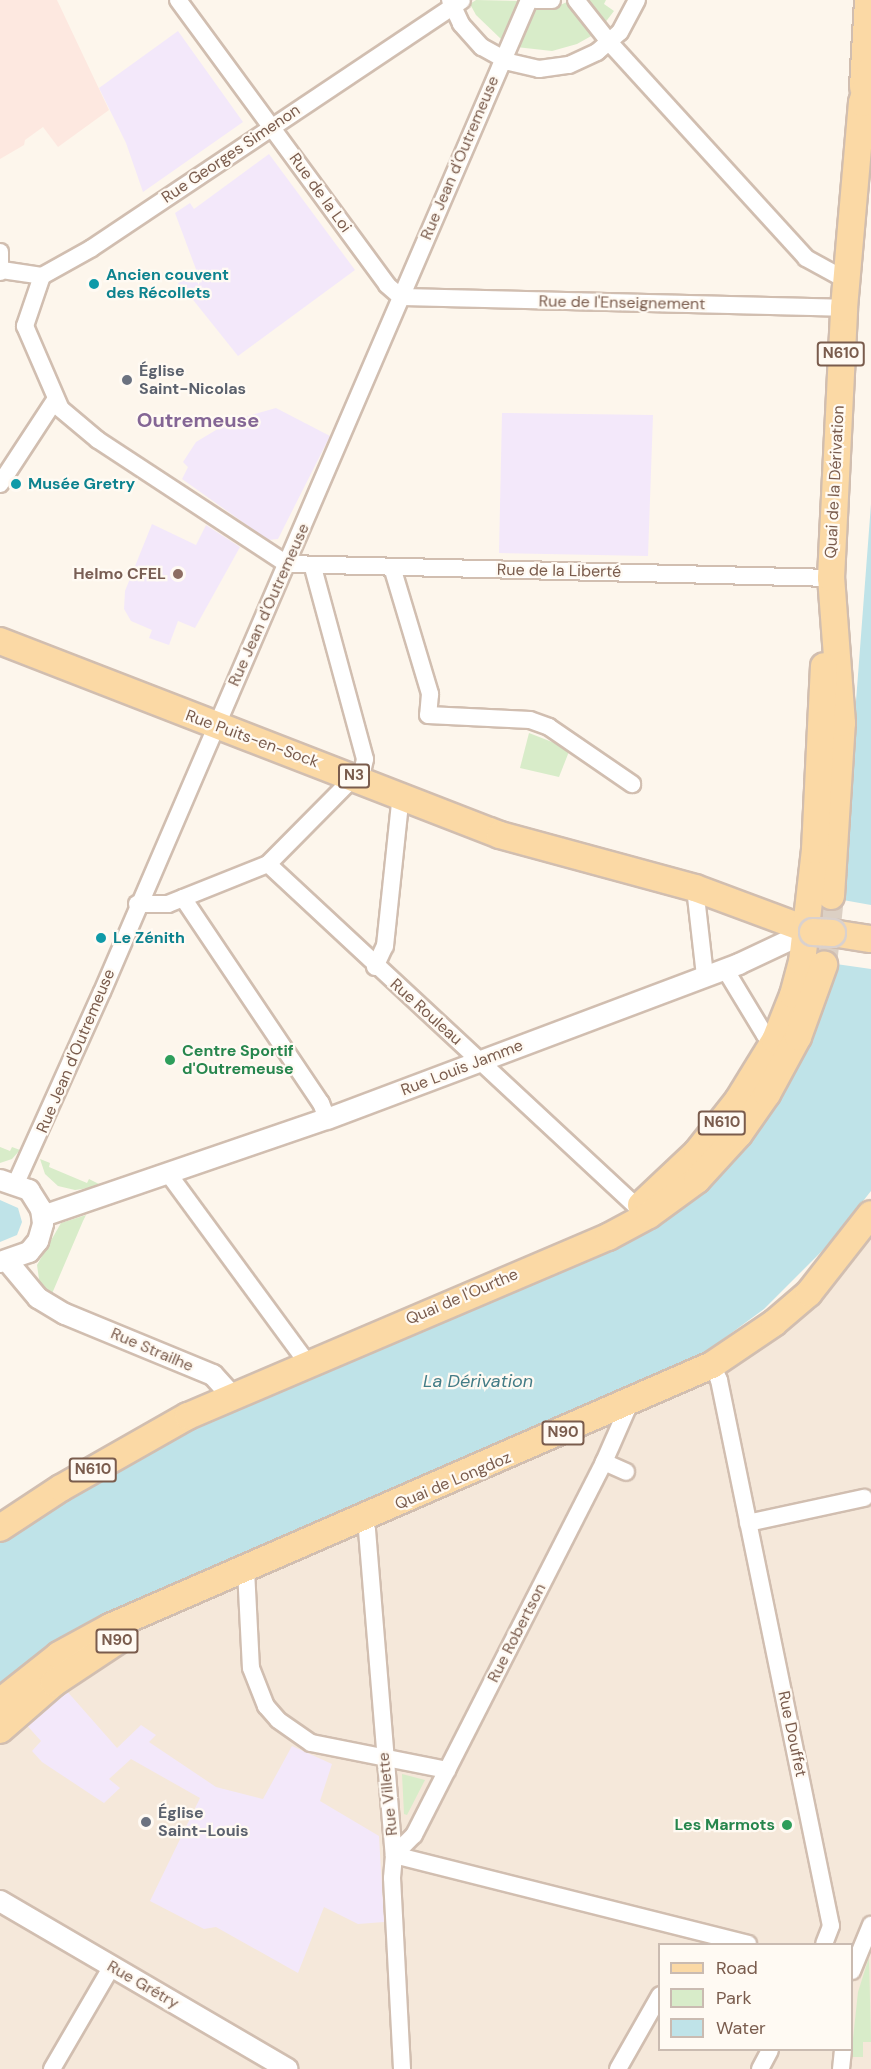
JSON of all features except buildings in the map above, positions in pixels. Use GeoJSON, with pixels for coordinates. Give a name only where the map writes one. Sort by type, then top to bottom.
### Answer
{"type":"FeatureCollection","features":[{"type":"Feature","properties":{"kind":"main road","name":"N610"},"geometry":{"type":"LineString","coordinates":[[862,103],[868,0]]}},
{"type":"Feature","properties":{"kind":"main road","name":"Quai de la Dérivation"},"geometry":{"type":"LineString","coordinates":[[831,896],[842,723],[831,578],[844,308],[862,103],[871,69]]}},
{"type":"Feature","properties":{"kind":"main road","name":"N610"},"geometry":{"type":"LineString","coordinates":[[559,1256],[638,1208],[712,1136],[757,1073],[775,1040],[793,995],[823,933],[825,655],[832,606]]}},
{"type":"Feature","properties":{"kind":"main road","name":"Rue Puits-en-Sock"},"geometry":{"type":"LineString","coordinates":[[0,641],[216,726],[358,777],[500,835],[704,891]]}},
{"type":"Feature","properties":{"kind":"main road","name":"N3"},"geometry":{"type":"LineString","coordinates":[[704,891],[823,933],[871,939]]}},
{"type":"Feature","properties":{"kind":"main road","name":"Quai de l'Ourthe"},"geometry":{"type":"LineString","coordinates":[[0,1528],[61,1488],[188,1416],[649,1215],[684,1191],[719,1158],[745,1126],[781,1069],[813,1000],[824,965]]}},
{"type":"Feature","properties":{"kind":"main road","name":"Quai de Longdoz"},"geometry":{"type":"LineString","coordinates":[[0,1702],[51,1660],[90,1637],[629,1405],[712,1365],[793,1307],[847,1246],[871,1214]]}},
{"type":"Feature","properties":{"kind":"main road"},"geometry":{"type":"LineString","coordinates":[[847,1246],[871,1225]]}},
{"type":"Feature","properties":{"kind":"main road","name":"N610"},"geometry":{"type":"LineString","coordinates":[[0,1512],[83,1464],[188,1416]]}},
{"type":"Feature","properties":{"kind":"main road","name":"N90"},"geometry":{"type":"LineString","coordinates":[[0,1730],[73,1669],[246,1570]]}},
{"type":"Feature","properties":{"kind":"street","name":"Rue de la Loi"},"geometry":{"type":"LineString","coordinates":[[178,0],[270,126],[401,297]]}},
{"type":"Feature","properties":{"kind":"street","name":"Rue Jean d'Outremeuse"},"geometry":{"type":"LineString","coordinates":[[8,1181],[33,1150],[528,0]]}},
{"type":"Feature","properties":{"kind":"street"},"geometry":{"type":"LineString","coordinates":[[536,0],[552,0]]}},
{"type":"Feature","properties":{"kind":"street"},"geometry":{"type":"LineString","coordinates":[[576,0],[610,43],[806,258],[846,280]]}},
{"type":"Feature","properties":{"kind":"street"},"geometry":{"type":"LineString","coordinates":[[455,2],[471,37],[502,59],[523,67],[554,68],[584,60],[610,43],[629,19],[637,0]]}},
{"type":"Feature","properties":{"kind":"street","name":"Rue Georges Simenon"},"geometry":{"type":"LineString","coordinates":[[42,276],[92,248],[455,2]]}},
{"type":"Feature","properties":{"kind":"street"},"geometry":{"type":"LineString","coordinates":[[0,252],[1,271],[42,276],[25,326],[54,400],[70,420],[287,564]]}},
{"type":"Feature","properties":{"kind":"street","name":"Rue de l'Enseignement"},"geometry":{"type":"LineString","coordinates":[[401,297],[844,308]]}},
{"type":"Feature","properties":{"kind":"street"},"geometry":{"type":"LineString","coordinates":[[0,484],[54,400]]}},
{"type":"Feature","properties":{"kind":"street","name":"Rue de la Liberté"},"geometry":{"type":"LineString","coordinates":[[287,564],[314,567],[831,578]]}},
{"type":"Feature","properties":{"kind":"street"},"geometry":{"type":"LineString","coordinates":[[137,904],[168,904],[268,864],[358,777],[365,759],[314,567]]}},
{"type":"Feature","properties":{"kind":"street"},"geometry":{"type":"LineString","coordinates":[[392,567],[429,694],[428,715],[530,720],[549,727],[632,784]]}},
{"type":"Feature","properties":{"kind":"street"},"geometry":{"type":"LineString","coordinates":[[375,968],[385,946],[401,795]]}},
{"type":"Feature","properties":{"kind":"street","name":"Rue Rouleau"},"geometry":{"type":"LineString","coordinates":[[268,864],[375,968],[480,1061],[638,1208]]}},
{"type":"Feature","properties":{"kind":"street"},"geometry":{"type":"LineString","coordinates":[[704,891],[705,976]]}},
{"type":"Feature","properties":{"kind":"street"},"geometry":{"type":"LineString","coordinates":[[183,898],[321,1103],[327,1119]]}},
{"type":"Feature","properties":{"kind":"street","name":"Rue Louis Jamme"},"geometry":{"type":"LineString","coordinates":[[43,1216],[170,1176],[823,933]]}},
{"type":"Feature","properties":{"kind":"street"},"geometry":{"type":"LineString","coordinates":[[725,969],[765,1035],[775,1040]]}},
{"type":"Feature","properties":{"kind":"street"},"geometry":{"type":"LineString","coordinates":[[170,1176],[308,1364]]}},
{"type":"Feature","properties":{"kind":"street"},"geometry":{"type":"LineString","coordinates":[[4,1262],[22,1257],[34,1246],[42,1232],[43,1216],[34,1196],[8,1181]]}},
{"type":"Feature","properties":{"kind":"street","name":"Rue Strailhe"},"geometry":{"type":"LineString","coordinates":[[4,1262],[38,1298],[65,1314],[213,1375],[232,1396]]}},
{"type":"Feature","properties":{"kind":"street","name":"Rue Douffet"},"geometry":{"type":"LineString","coordinates":[[712,1365],[719,1380],[831,1926],[824,1943]]}},
{"type":"Feature","properties":{"kind":"street","name":"Rue Robertson"},"geometry":{"type":"LineString","coordinates":[[394,1855],[414,1835],[604,1462],[629,1405]]}},
{"type":"Feature","properties":{"kind":"street"},"geometry":{"type":"LineString","coordinates":[[604,1462],[626,1472]]}},
{"type":"Feature","properties":{"kind":"street"},"geometry":{"type":"LineString","coordinates":[[748,1523],[864,1498]]}},
{"type":"Feature","properties":{"kind":"street","name":"Rue Villette"},"geometry":{"type":"LineString","coordinates":[[362,1520],[367,1530],[384,1758],[394,1855],[392,1878],[402,2069]]}},
{"type":"Feature","properties":{"kind":"street"},"geometry":{"type":"LineString","coordinates":[[246,1570],[250,1668],[266,1706],[292,1732],[311,1743],[447,1770]]}},
{"type":"Feature","properties":{"kind":"street"},"geometry":{"type":"LineString","coordinates":[[394,1855],[691,1939],[737,1943]]}},
{"type":"Feature","properties":{"kind":"street","name":"Rue Grétry"},"geometry":{"type":"LineString","coordinates":[[0,1902],[287,2069]]}},
{"type":"Feature","properties":{"kind":"street"},"geometry":{"type":"LineString","coordinates":[[853,1969],[871,1925]]}},
{"type":"Feature","properties":{"kind":"street"},"geometry":{"type":"LineString","coordinates":[[52,2069],[112,1966]]}},
{"type":"Feature","properties":{"kind":"street"},"geometry":{"type":"LineString","coordinates":[[618,2069],[658,1999]]}},
{"type":"Feature","properties":{"kind":"street"},"geometry":{"type":"LineString","coordinates":[[760,2069],[769,2051]]}},
{"type":"Feature","properties":{"kind":"street"},"geometry":{"type":"LineString","coordinates":[[841,2069],[843,2051]]}},
{"type":"Feature","properties":{"kind":"shaded area"},"geometry":{"type":"Polygon","coordinates":[[[0,0],[57,0],[109,110],[58,147],[43,127],[25,140],[24,145],[0,159],[0,0]]]}},
{"type":"Feature","properties":{"kind":"shaded area"},"geometry":{"type":"Polygon","coordinates":[[[178,31],[243,122],[143,192],[126,143],[99,88],[178,31]]]}},
{"type":"Feature","properties":{"kind":"shaded area"},"geometry":{"type":"Polygon","coordinates":[[[269,154],[355,270],[238,356],[186,291],[180,291],[178,283],[197,272],[175,213],[190,203],[194,209],[269,154]]]}},
{"type":"Feature","properties":{"kind":"shaded area"},"geometry":{"type":"Polygon","coordinates":[[[276,408],[330,436],[278,539],[268,540],[182,479],[188,467],[183,462],[196,442],[231,421],[276,408]]]}},
{"type":"Feature","properties":{"kind":"shaded area"},"geometry":{"type":"Polygon","coordinates":[[[502,413],[653,415],[648,556],[499,553],[502,413]]]}},
{"type":"Feature","properties":{"kind":"shaded area","name":"Helmo CFEL"},"geometry":{"type":"Polygon","coordinates":[[[152,524],[196,545],[206,525],[240,547],[195,628],[178,621],[169,645],[149,638],[152,630],[131,621],[124,609],[125,591],[152,524]]]}},
{"type":"Feature","properties":{"kind":"shaded area"},"geometry":{"type":"Polygon","coordinates":[[[871,1230],[871,2069],[0,2069],[0,1684],[43,1651],[96,1624],[696,1359],[857,1245],[871,1230]]]}},
{"type":"Feature","properties":{"kind":"shaded area"},"geometry":{"type":"Polygon","coordinates":[[[66,1690],[117,1748],[141,1725],[156,1735],[149,1742],[216,1787],[263,1799],[292,1746],[332,1764],[320,1801],[379,1836],[384,1922],[358,1924],[324,1907],[298,1973],[216,1927],[204,1929],[150,1901],[200,1798],[131,1759],[109,1779],[120,1788],[104,1803],[42,1762],[32,1751],[41,1741],[23,1721],[66,1690]]]}},
{"type":"Feature","properties":{"kind":"green space"},"geometry":{"type":"Polygon","coordinates":[[[476,0],[519,1],[502,40],[476,15],[470,4],[476,0]]]}},
{"type":"Feature","properties":{"kind":"green space"},"geometry":{"type":"Polygon","coordinates":[[[585,0],[606,0],[604,4],[614,11],[604,24],[585,0]]]}},
{"type":"Feature","properties":{"kind":"green space"},"geometry":{"type":"Polygon","coordinates":[[[567,2],[593,35],[577,44],[552,51],[516,47],[534,8],[551,9],[567,2]]]}},
{"type":"Feature","properties":{"kind":"green space"},"geometry":{"type":"Polygon","coordinates":[[[529,733],[570,749],[559,777],[520,768],[529,733]]]}},
{"type":"Feature","properties":{"kind":"green space"},"geometry":{"type":"Polygon","coordinates":[[[0,1147],[10,1151],[12,1147],[20,1150],[12,1159],[0,1163],[0,1147]]]}},
{"type":"Feature","properties":{"kind":"green space"},"geometry":{"type":"Polygon","coordinates":[[[40,1159],[50,1163],[49,1167],[87,1183],[89,1179],[103,1186],[75,1190],[58,1186],[45,1174],[40,1159]]]}},
{"type":"Feature","properties":{"kind":"green space"},"geometry":{"type":"Polygon","coordinates":[[[86,1215],[51,1296],[40,1286],[37,1265],[61,1223],[86,1215]]]}},
{"type":"Feature","properties":{"kind":"green space"},"geometry":{"type":"Polygon","coordinates":[[[402,1774],[425,1780],[407,1815],[404,1814],[402,1774]]]}},
{"type":"Feature","properties":{"kind":"green space"},"geometry":{"type":"Polygon","coordinates":[[[869,1957],[871,2042],[863,2042],[863,2057],[851,2057],[853,2051],[858,1992],[869,1957]]]}},
{"type":"Feature","properties":{"kind":"water","name":"La Dérivation"},"geometry":{"type":"Polygon","coordinates":[[[871,504],[871,1191],[829,1244],[764,1309],[696,1359],[97,1624],[43,1651],[0,1684],[0,1541],[51,1506],[173,1437],[629,1238],[810,1041],[836,964],[871,504]]]}},
{"type":"Feature","properties":{"kind":"water"},"geometry":{"type":"Polygon","coordinates":[[[0,1200],[18,1208],[22,1222],[17,1235],[0,1242],[0,1200]]]}},
{"type":"Feature","properties":{"kind":"pier"},"geometry":{"type":"Polygon","coordinates":[[[843,900],[871,905],[871,969],[836,964],[843,900]]]}},
{"type":"Feature","properties":{"kind":"tunnel"},"geometry":{"type":"LineString","coordinates":[[824,965],[831,896]]}},
{"type":"Feature","properties":{"kind":"place","name":"Ancien couvent des Récollets"},"geometry":{"type":"Point","coordinates":[94,284]}},
{"type":"Feature","properties":{"kind":"place","name":"Église Saint-Nicolas"},"geometry":{"type":"Point","coordinates":[127,380]}},
{"type":"Feature","properties":{"kind":"place","name":"Musée Gretry"},"geometry":{"type":"Point","coordinates":[16,484]}},
{"type":"Feature","properties":{"kind":"place","name":"Helmo CFEL"},"geometry":{"type":"Point","coordinates":[178,574]}},
{"type":"Feature","properties":{"kind":"place","name":"Le Zénith"},"geometry":{"type":"Point","coordinates":[101,938]}},
{"type":"Feature","properties":{"kind":"place","name":"Centre Sportif d'Outremeuse"},"geometry":{"type":"Point","coordinates":[170,1060]}},
{"type":"Feature","properties":{"kind":"place","name":"Église Saint-Louis"},"geometry":{"type":"Point","coordinates":[146,1822]}},
{"type":"Feature","properties":{"kind":"place","name":"Les Marmots"},"geometry":{"type":"Point","coordinates":[787,1825]}},
{"type":"Feature","properties":{"kind":"district","name":"Outremeuse"},"geometry":{"type":"Point","coordinates":[198,420]}}]}
